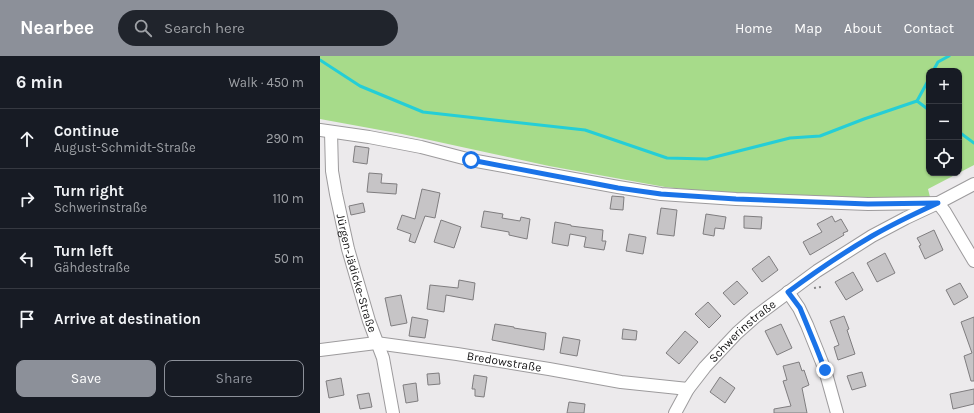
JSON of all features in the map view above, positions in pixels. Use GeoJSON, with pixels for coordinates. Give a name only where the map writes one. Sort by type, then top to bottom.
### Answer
{"type":"FeatureCollection","features":[{"type":"Feature","properties":{"kind":"street"},"geometry":{"type":"LineString","coordinates":[[326,131],[369,137],[471,160],[618,188],[661,194],[736,199],[868,204],[938,203],[946,212],[974,261]]}},
{"type":"Feature","properties":{"kind":"street","name":"Jürgen-Jädicke-Straße"},"geometry":{"type":"LineString","coordinates":[[326,131],[336,194],[348,249],[369,321],[382,358],[393,413]]}},
{"type":"Feature","properties":{"kind":"street","name":"Schwerinstraße"},"geometry":{"type":"LineString","coordinates":[[675,413],[688,389],[705,367],[737,333],[755,317],[817,271],[872,236],[974,184]]}},
{"type":"Feature","properties":{"kind":"street"},"geometry":{"type":"LineString","coordinates":[[788,292],[800,308],[807,325],[825,370],[837,413]]}},
{"type":"Feature","properties":{"kind":"street","name":"Bredowstraße"},"geometry":{"type":"LineString","coordinates":[[320,350],[376,343],[541,367],[621,382],[688,389]]}},
{"type":"Feature","properties":{"kind":"green space"},"geometry":{"type":"Polygon","coordinates":[[[320,56],[974,56],[974,165],[962,171],[962,68],[926,68],[926,176],[953,176],[928,189],[931,201],[718,194],[665,187],[549,166],[402,134],[320,119],[320,56]]]}},
{"type":"Feature","properties":{"kind":"building"},"geometry":{"type":"Polygon","coordinates":[[[355,146],[369,148],[367,164],[353,162],[355,146]]]}},
{"type":"Feature","properties":{"kind":"building"},"geometry":{"type":"Polygon","coordinates":[[[369,173],[382,174],[381,183],[397,184],[396,194],[367,192],[369,173]]]}},
{"type":"Feature","properties":{"kind":"building"},"geometry":{"type":"Polygon","coordinates":[[[422,189],[440,193],[435,218],[425,216],[415,243],[409,241],[411,234],[397,229],[402,215],[415,219],[422,189]]]}},
{"type":"Feature","properties":{"kind":"building"},"geometry":{"type":"Polygon","coordinates":[[[612,196],[624,197],[623,210],[610,209],[612,196]]]}},
{"type":"Feature","properties":{"kind":"building"},"geometry":{"type":"Polygon","coordinates":[[[363,203],[365,212],[351,215],[349,206],[363,203]]]}},
{"type":"Feature","properties":{"kind":"building"},"geometry":{"type":"Polygon","coordinates":[[[661,208],[677,210],[674,236],[657,234],[661,208]]]}},
{"type":"Feature","properties":{"kind":"building"},"geometry":{"type":"Polygon","coordinates":[[[484,211],[503,214],[502,218],[520,221],[521,217],[530,219],[527,239],[509,235],[509,232],[481,227],[484,211]]]}},
{"type":"Feature","properties":{"kind":"building"},"geometry":{"type":"Polygon","coordinates":[[[706,214],[726,217],[724,229],[715,228],[714,236],[703,234],[706,214]]]}},
{"type":"Feature","properties":{"kind":"building"},"geometry":{"type":"Polygon","coordinates":[[[744,216],[762,217],[761,229],[744,228],[744,216]]]}},
{"type":"Feature","properties":{"kind":"building"},"geometry":{"type":"Polygon","coordinates":[[[832,216],[835,222],[841,219],[848,231],[843,233],[844,235],[810,255],[803,242],[822,232],[817,224],[832,216]]]}},
{"type":"Feature","properties":{"kind":"building"},"geometry":{"type":"Polygon","coordinates":[[[441,220],[461,227],[454,248],[434,242],[441,220]]]}},
{"type":"Feature","properties":{"kind":"building"},"geometry":{"type":"Polygon","coordinates":[[[555,222],[571,226],[603,230],[602,241],[606,241],[604,250],[584,247],[586,237],[570,234],[568,246],[552,243],[555,222]]]}},
{"type":"Feature","properties":{"kind":"building"},"geometry":{"type":"Polygon","coordinates":[[[934,230],[943,250],[925,259],[919,246],[921,245],[917,238],[934,230]]]}},
{"type":"Feature","properties":{"kind":"building"},"geometry":{"type":"Polygon","coordinates":[[[629,234],[646,237],[643,254],[626,251],[629,234]]]}},
{"type":"Feature","properties":{"kind":"building"},"geometry":{"type":"Polygon","coordinates":[[[885,253],[895,273],[877,282],[867,263],[885,253]]]}},
{"type":"Feature","properties":{"kind":"building"},"geometry":{"type":"Polygon","coordinates":[[[769,256],[778,270],[762,282],[752,269],[769,256]]]}},
{"type":"Feature","properties":{"kind":"building"},"geometry":{"type":"Polygon","coordinates":[[[853,272],[863,290],[846,300],[835,282],[853,272]]]}},
{"type":"Feature","properties":{"kind":"building"},"geometry":{"type":"Polygon","coordinates":[[[459,280],[475,283],[473,300],[446,295],[444,312],[427,309],[430,285],[458,288],[459,280]]]}},
{"type":"Feature","properties":{"kind":"building"},"geometry":{"type":"Polygon","coordinates":[[[737,281],[748,293],[734,305],[723,293],[737,281]]]}},
{"type":"Feature","properties":{"kind":"building"},"geometry":{"type":"Polygon","coordinates":[[[960,283],[968,297],[954,305],[946,290],[960,283]]]}},
{"type":"Feature","properties":{"kind":"building"},"geometry":{"type":"Polygon","coordinates":[[[401,295],[407,323],[391,326],[385,298],[401,295]]]}},
{"type":"Feature","properties":{"kind":"building"},"geometry":{"type":"Polygon","coordinates":[[[708,302],[721,316],[709,328],[695,314],[708,302]]]}},
{"type":"Feature","properties":{"kind":"building"},"geometry":{"type":"Polygon","coordinates":[[[844,316],[855,354],[838,360],[834,347],[839,345],[830,321],[844,316]]]}},
{"type":"Feature","properties":{"kind":"building"},"geometry":{"type":"Polygon","coordinates":[[[412,317],[428,320],[425,338],[409,336],[412,317]]]}},
{"type":"Feature","properties":{"kind":"building"},"geometry":{"type":"Polygon","coordinates":[[[974,317],[974,381],[971,381],[964,356],[972,353],[961,322],[974,317]]]}},
{"type":"Feature","properties":{"kind":"building"},"geometry":{"type":"Polygon","coordinates":[[[495,324],[546,333],[544,350],[492,340],[495,324]]]}},
{"type":"Feature","properties":{"kind":"building"},"geometry":{"type":"Polygon","coordinates":[[[781,324],[792,348],[777,355],[765,331],[781,324]]]}},
{"type":"Feature","properties":{"kind":"building"},"geometry":{"type":"Polygon","coordinates":[[[623,329],[637,331],[636,340],[622,339],[623,329]]]}},
{"type":"Feature","properties":{"kind":"building"},"geometry":{"type":"Polygon","coordinates":[[[685,331],[698,342],[679,364],[666,353],[685,331]]]}},
{"type":"Feature","properties":{"kind":"building"},"geometry":{"type":"Polygon","coordinates":[[[563,337],[580,340],[577,356],[560,353],[563,337]]]}},
{"type":"Feature","properties":{"kind":"building"},"geometry":{"type":"Polygon","coordinates":[[[799,362],[802,371],[804,370],[809,385],[802,388],[807,413],[774,413],[774,409],[791,406],[783,381],[787,380],[783,366],[799,362]]]}},
{"type":"Feature","properties":{"kind":"building"},"geometry":{"type":"Polygon","coordinates":[[[862,372],[866,386],[852,390],[847,376],[862,372]]]}},
{"type":"Feature","properties":{"kind":"building"},"geometry":{"type":"Polygon","coordinates":[[[439,373],[440,384],[428,385],[427,374],[439,373]]]}},
{"type":"Feature","properties":{"kind":"building"},"geometry":{"type":"Polygon","coordinates":[[[474,375],[487,377],[484,397],[475,396],[475,389],[472,389],[474,375]]]}},
{"type":"Feature","properties":{"kind":"building"},"geometry":{"type":"Polygon","coordinates":[[[720,377],[735,388],[725,403],[710,392],[720,377]]]}},
{"type":"Feature","properties":{"kind":"building"},"geometry":{"type":"Polygon","coordinates":[[[341,378],[344,395],[329,398],[326,381],[341,378]]]}},
{"type":"Feature","properties":{"kind":"building"},"geometry":{"type":"Polygon","coordinates":[[[416,383],[418,401],[406,403],[403,385],[416,383]]]}},
{"type":"Feature","properties":{"kind":"building"},"geometry":{"type":"Polygon","coordinates":[[[974,389],[974,404],[953,409],[950,394],[974,389]]]}},
{"type":"Feature","properties":{"kind":"building"},"geometry":{"type":"Polygon","coordinates":[[[369,393],[372,407],[360,409],[357,395],[369,393]]]}},
{"type":"Feature","properties":{"kind":"building"},"geometry":{"type":"Polygon","coordinates":[[[569,402],[585,404],[584,413],[567,413],[569,402]]]}},
{"type":"Feature","properties":{"kind":"waterway"},"geometry":{"type":"LineString","coordinates":[[935,68],[938,62],[949,56]]}},
{"type":"Feature","properties":{"kind":"waterway"},"geometry":{"type":"LineString","coordinates":[[320,60],[360,86],[423,112],[585,130],[667,158],[707,159],[790,138],[820,136],[917,101],[926,84]]}},
{"type":"Feature","properties":{"kind":"waterway"},"geometry":{"type":"LineString","coordinates":[[917,101],[926,108]]}},
{"type":"Feature","properties":{"kind":"waterway"},"geometry":{"type":"LineString","coordinates":[[962,134],[974,143]]}},
{"type":"Feature","properties":{"kind":"route"},"geometry":{"type":"LineString","coordinates":[[471,160],[618,188],[661,194],[736,199],[868,204],[938,203],[872,236],[817,271],[788,292],[800,308],[825,370]]}}]}
